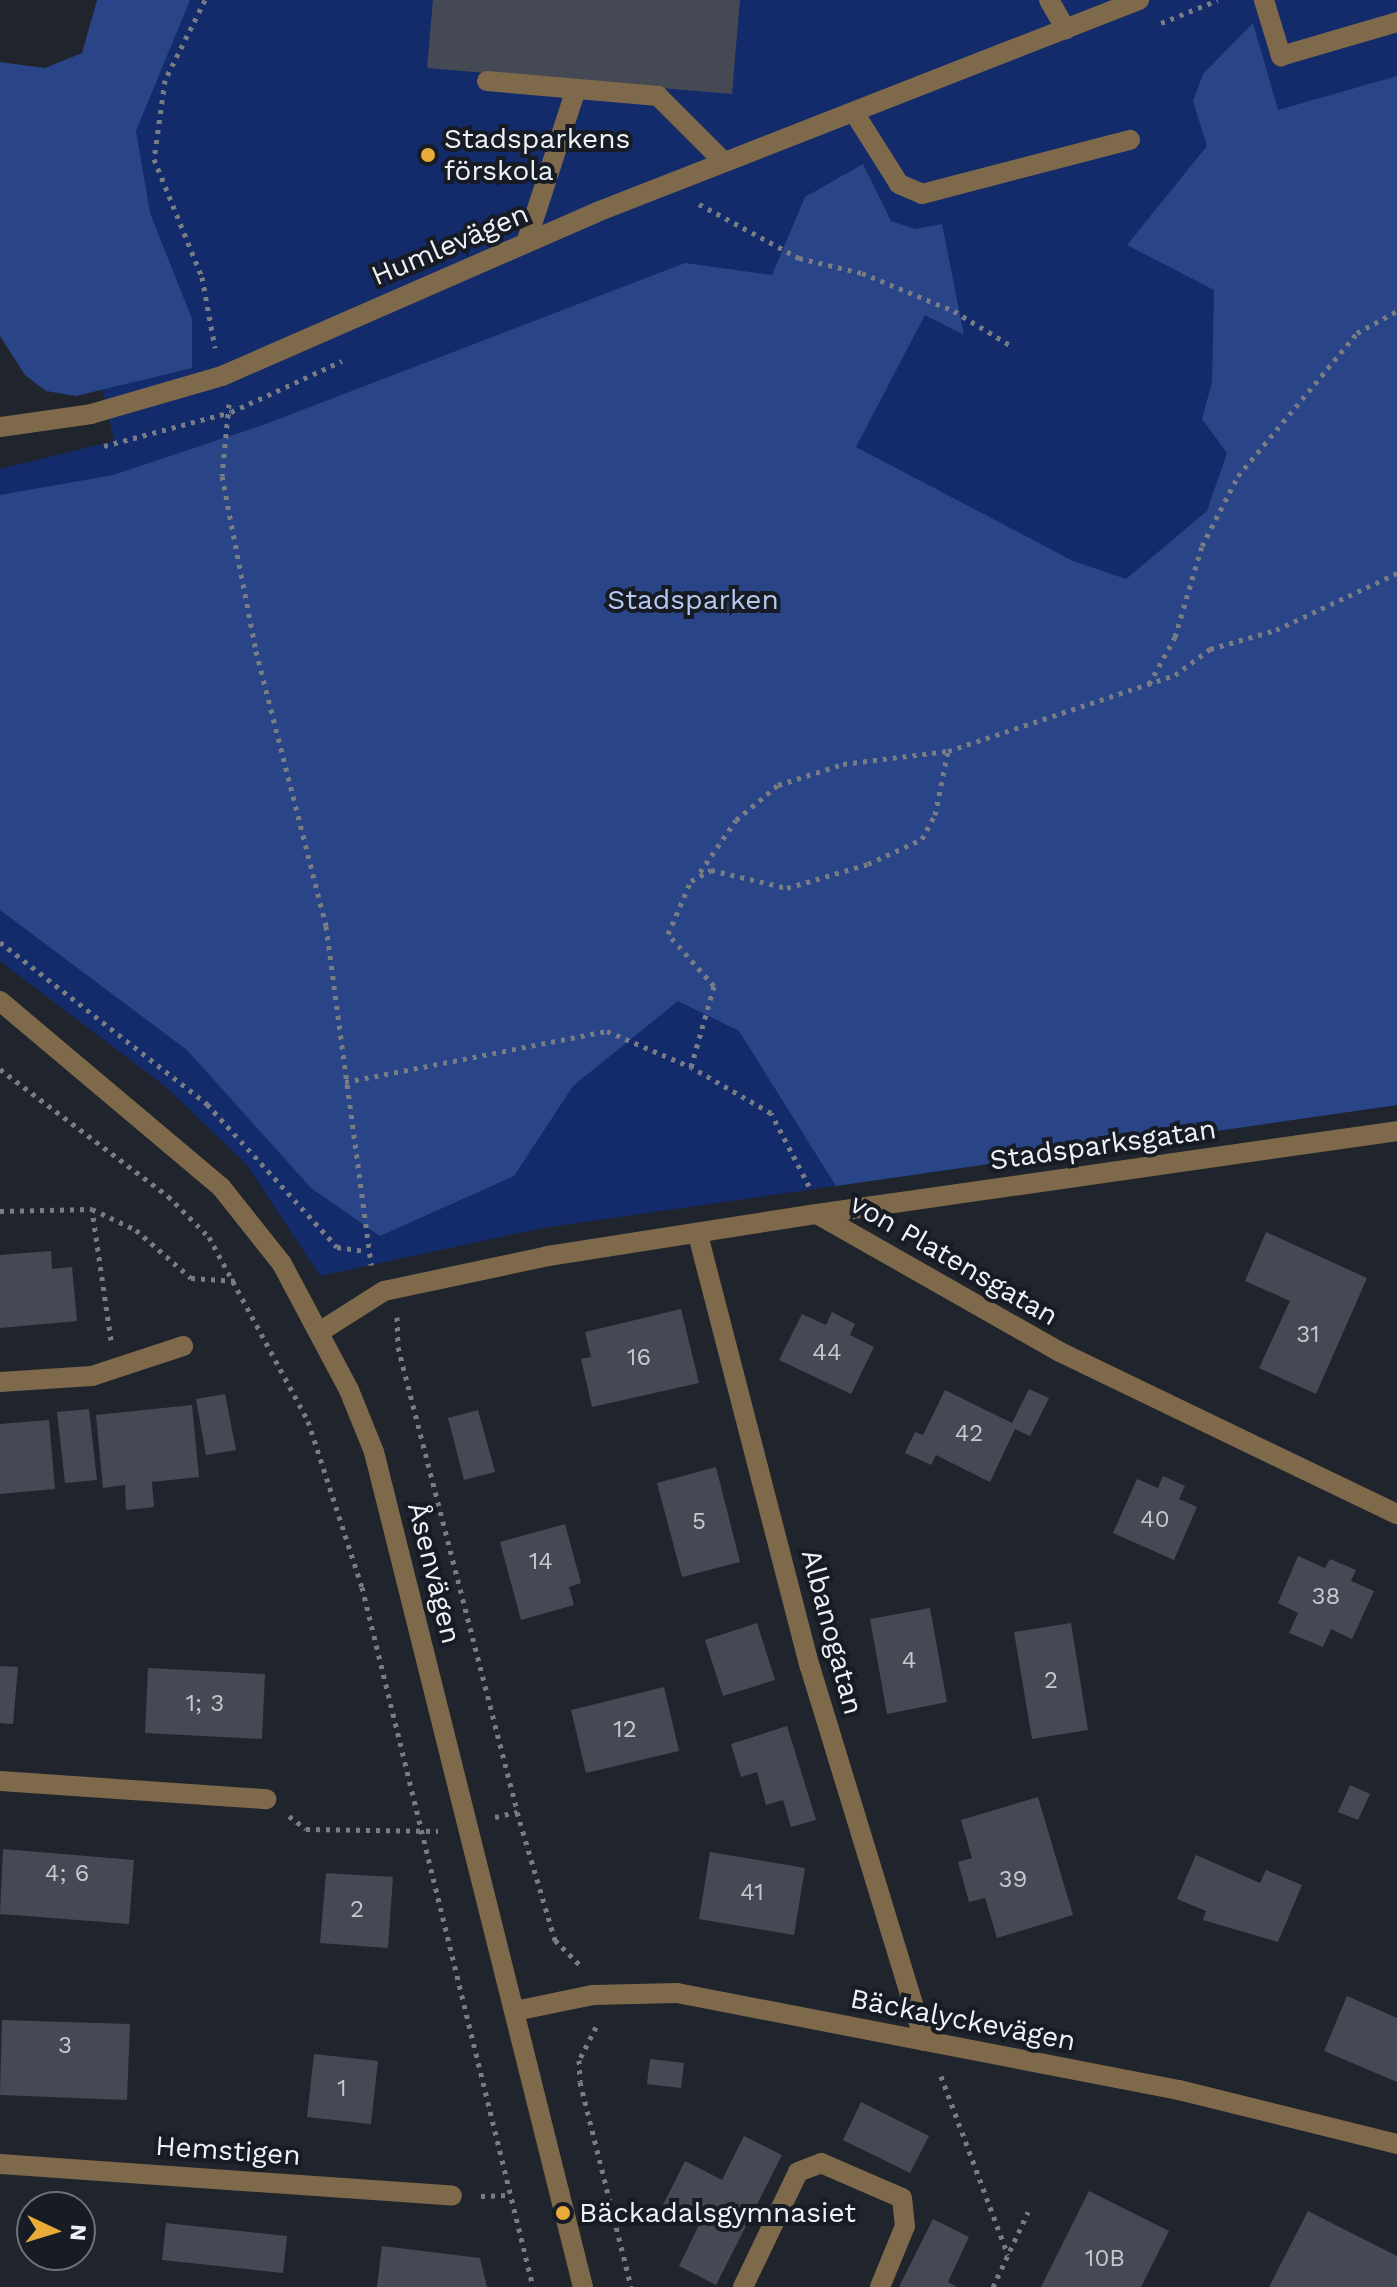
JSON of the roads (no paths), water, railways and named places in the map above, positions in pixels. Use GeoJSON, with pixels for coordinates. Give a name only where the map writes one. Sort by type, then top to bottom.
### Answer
{"type":"FeatureCollection","features":[{"type":"Feature","properties":{"kind":"street"},"geometry":{"type":"LineString","coordinates":[[1049,0],[1066,30]]}},
{"type":"Feature","properties":{"kind":"street","name":"Humlevägen"},"geometry":{"type":"LineString","coordinates":[[1,421],[91,414],[222,376],[526,243],[1139,0]]}},
{"type":"Feature","properties":{"kind":"street"},"geometry":{"type":"LineString","coordinates":[[1264,0],[1281,56],[1397,22]]}},
{"type":"Feature","properties":{"kind":"street"},"geometry":{"type":"LineString","coordinates":[[487,81],[658,96],[724,162]]}},
{"type":"Feature","properties":{"kind":"street"},"geometry":{"type":"LineString","coordinates":[[526,243],[576,89]]}},
{"type":"Feature","properties":{"kind":"street"},"geometry":{"type":"LineString","coordinates":[[855,114],[899,184],[922,194],[1130,140]]}},
{"type":"Feature","properties":{"kind":"street","name":"Åsenvägen"},"geometry":{"type":"LineString","coordinates":[[0,1001],[221,1187],[282,1264],[321,1331],[374,1452],[583,2287]]}},
{"type":"Feature","properties":{"kind":"street","name":"Stadsparksgatan"},"geometry":{"type":"LineString","coordinates":[[817,1214],[1397,1131]]}},
{"type":"Feature","properties":{"kind":"street","name":"von Platensgatan"},"geometry":{"type":"LineString","coordinates":[[321,1331],[384,1291],[817,1214],[1060,1352],[1397,1514]]}},
{"type":"Feature","properties":{"kind":"street","name":"Albanogatan"},"geometry":{"type":"LineString","coordinates":[[698,1235],[810,1667],[924,2041]]}},
{"type":"Feature","properties":{"kind":"street"},"geometry":{"type":"LineString","coordinates":[[0,1382],[114,1368],[183,1346]]}},
{"type":"Feature","properties":{"kind":"street"},"geometry":{"type":"LineString","coordinates":[[0,1781],[266,1799]]}},
{"type":"Feature","properties":{"kind":"street","name":"Bäckalyckevägen"},"geometry":{"type":"LineString","coordinates":[[515,2011],[593,1995],[677,1993],[1179,2090],[1397,2144]]}},
{"type":"Feature","properties":{"kind":"street"},"geometry":{"type":"LineString","coordinates":[[743,2287],[798,2172],[821,2163],[902,2198],[905,2226],[880,2287]]}},
{"type":"Feature","properties":{"kind":"street","name":"Hemstigen"},"geometry":{"type":"LineString","coordinates":[[0,2164],[452,2196]]}},
{"type":"Feature","properties":{"kind":"place","name":"Stadsparkens förskola"},"geometry":{"type":"Point","coordinates":[428,155]}},
{"type":"Feature","properties":{"kind":"place","name":"Bäckadalsgymnasiet"},"geometry":{"type":"Point","coordinates":[563,2213]}},
{"type":"Feature","properties":{"kind":"park label","name":"Stadsparken"},"geometry":{"type":"Point","coordinates":[693,600]}}]}
